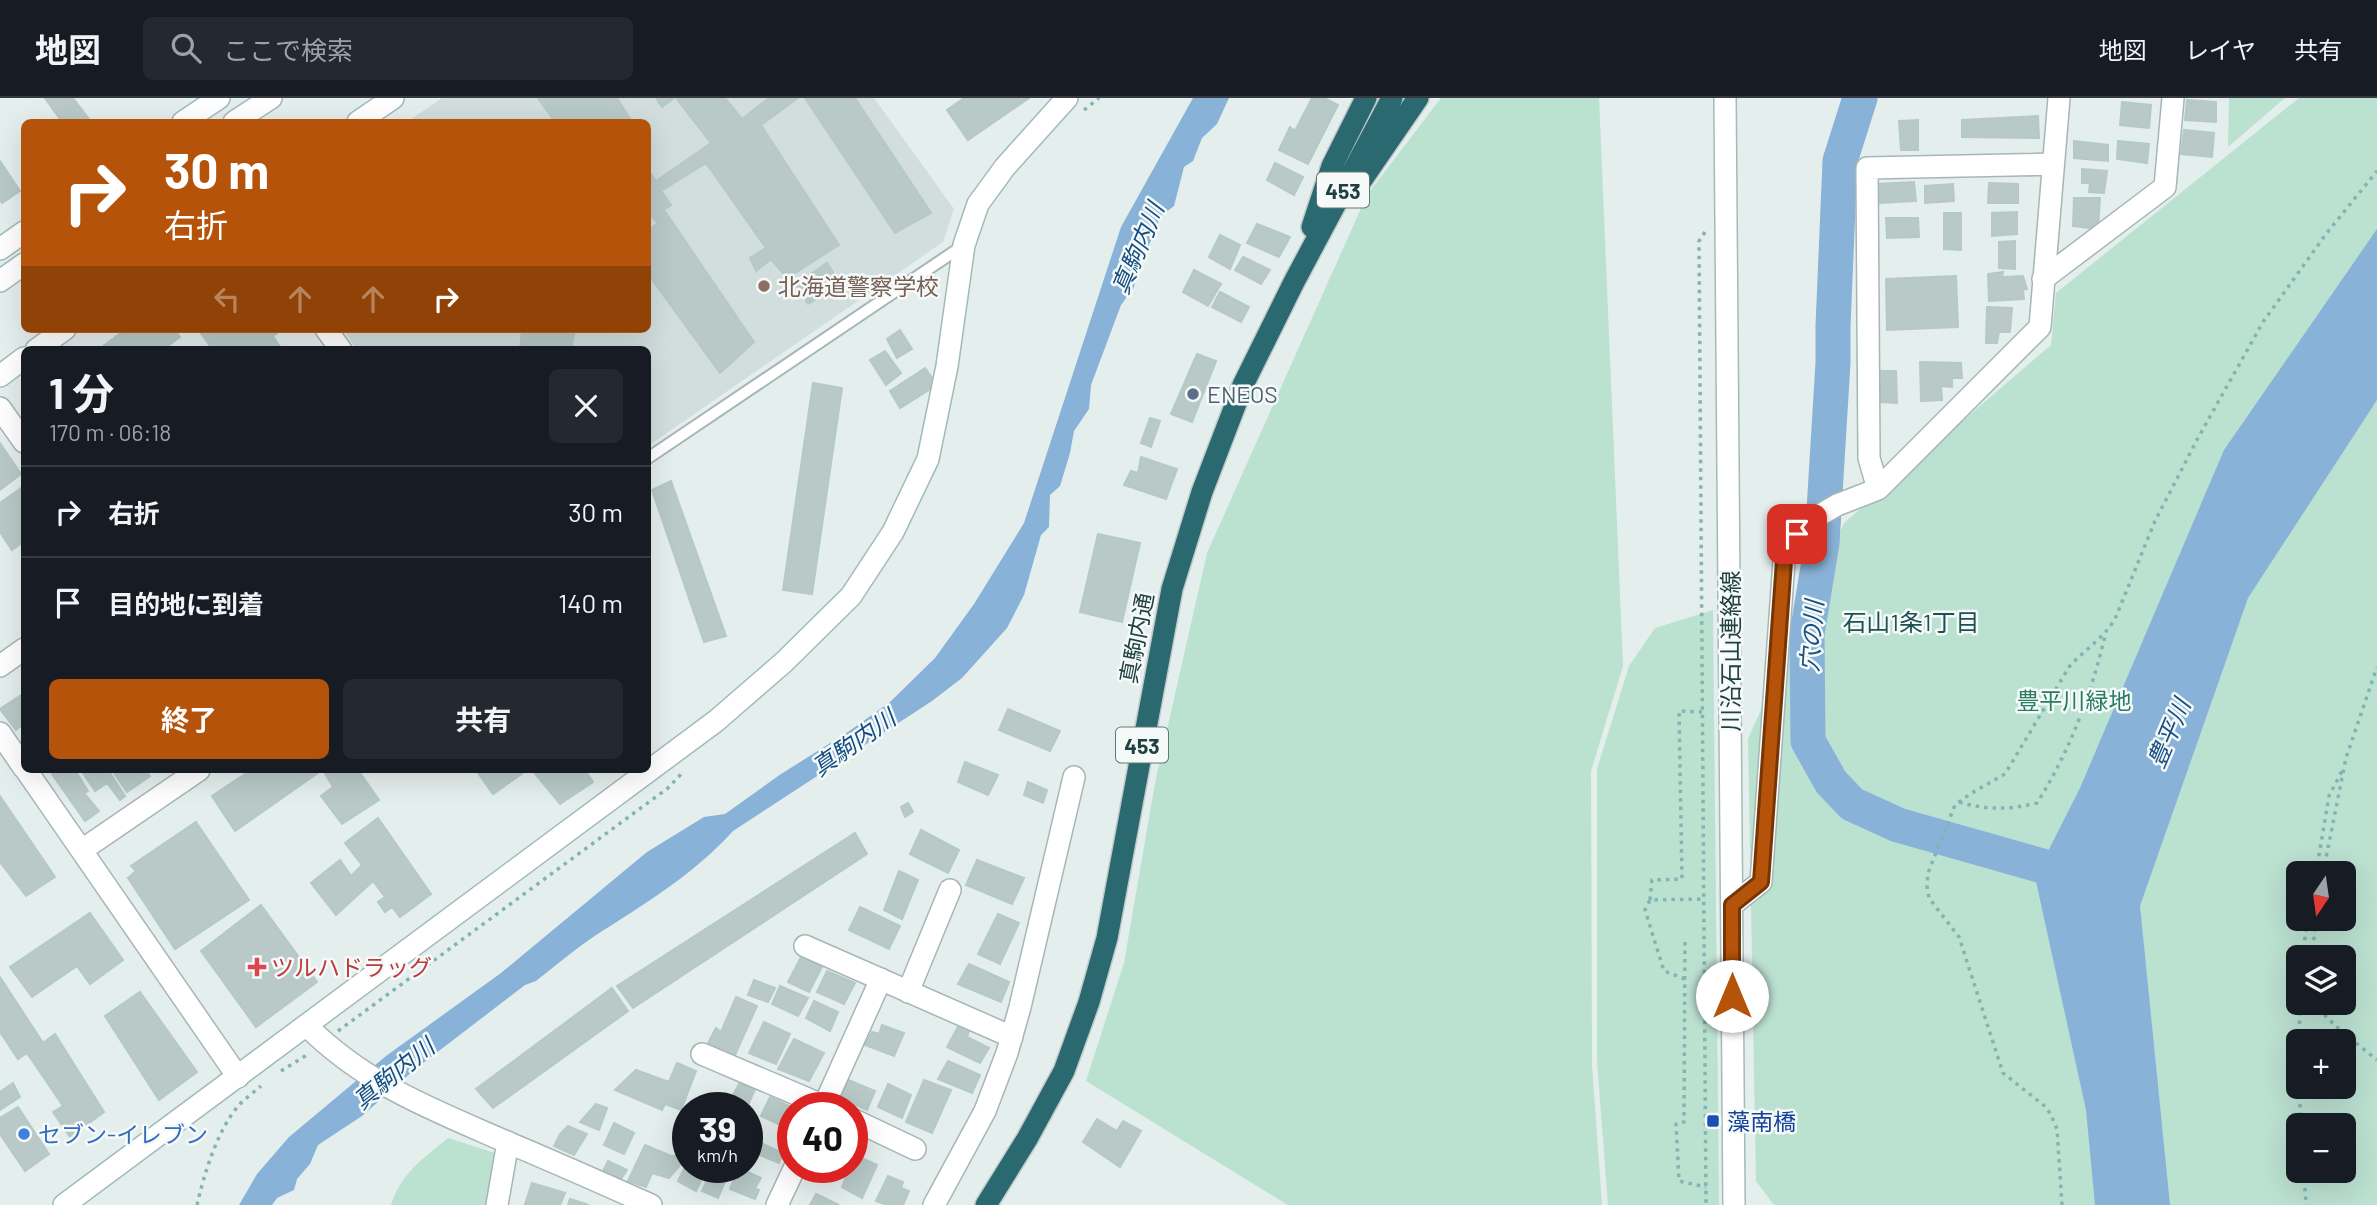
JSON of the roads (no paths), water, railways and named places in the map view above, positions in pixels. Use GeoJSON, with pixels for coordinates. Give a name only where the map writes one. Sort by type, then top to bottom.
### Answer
{"type":"FeatureCollection","features":[{"type":"Feature","properties":{"kind":"highway"},"geometry":{"type":"LineString","coordinates":[[1294,282],[1332,166],[1366,98]]}},
{"type":"Feature","properties":{"kind":"highway","name":"真駒内通"},"geometry":{"type":"LineString","coordinates":[[986,1205],[1027,1139],[1064,1071],[1089,1002],[1107,938],[1171,589],[1202,492],[1243,385],[1294,282],[1392,98]]}},
{"type":"Feature","properties":{"kind":"highway"},"geometry":{"type":"LineString","coordinates":[[1294,282],[1418,98]]}},
{"type":"Feature","properties":{"kind":"street"},"geometry":{"type":"LineString","coordinates":[[188,119],[219,98]]}},
{"type":"Feature","properties":{"kind":"street"},"geometry":{"type":"LineString","coordinates":[[239,119],[271,98]]}},
{"type":"Feature","properties":{"kind":"street"},"geometry":{"type":"LineString","coordinates":[[362,119],[393,98]]}},
{"type":"Feature","properties":{"kind":"street","name":"川沿石山連絡線"},"geometry":{"type":"LineString","coordinates":[[1725,98],[1734,1205]]}},
{"type":"Feature","properties":{"kind":"street"},"geometry":{"type":"LineString","coordinates":[[1732,905],[1761,882],[1785,547],[1808,522],[1838,505],[1878,489],[2040,327],[2059,98]]}},
{"type":"Feature","properties":{"kind":"street"},"geometry":{"type":"LineString","coordinates":[[2043,279],[2165,187],[2173,98]]}},
{"type":"Feature","properties":{"kind":"street"},"geometry":{"type":"LineString","coordinates":[[651,764],[716,721],[784,662],[851,596],[893,532],[929,459],[947,366],[964,245],[978,204],[1005,167],[1075,104]]}},
{"type":"Feature","properties":{"kind":"street"},"geometry":{"type":"LineString","coordinates":[[1878,489],[1869,458],[1867,168],[2052,164]]}},
{"type":"Feature","properties":{"kind":"street"},"geometry":{"type":"LineString","coordinates":[[0,249],[21,234]]}},
{"type":"Feature","properties":{"kind":"street"},"geometry":{"type":"LineString","coordinates":[[0,281],[21,266]]}},
{"type":"Feature","properties":{"kind":"street"},"geometry":{"type":"LineString","coordinates":[[42,346],[59,333]]}},
{"type":"Feature","properties":{"kind":"street"},"geometry":{"type":"LineString","coordinates":[[0,376],[21,360]]}},
{"type":"Feature","properties":{"kind":"street"},"geometry":{"type":"LineString","coordinates":[[0,408],[21,438]]}},
{"type":"Feature","properties":{"kind":"street"},"geometry":{"type":"LineString","coordinates":[[0,666],[21,651]]}},
{"type":"Feature","properties":{"kind":"street"},"geometry":{"type":"LineString","coordinates":[[0,733],[21,763]]}},
{"type":"Feature","properties":{"kind":"street"},"geometry":{"type":"LineString","coordinates":[[28,773],[238,1077]]}},
{"type":"Feature","properties":{"kind":"street"},"geometry":{"type":"LineString","coordinates":[[82,850],[195,773]]}},
{"type":"Feature","properties":{"kind":"street"},"geometry":{"type":"LineString","coordinates":[[64,1205],[307,1026],[631,777]]}},
{"type":"Feature","properties":{"kind":"street"},"geometry":{"type":"LineString","coordinates":[[934,1205],[985,1111],[1012,1037],[1074,777]]}},
{"type":"Feature","properties":{"kind":"street"},"geometry":{"type":"LineString","coordinates":[[908,992],[950,890]]}},
{"type":"Feature","properties":{"kind":"street"},"geometry":{"type":"LineString","coordinates":[[805,946],[1012,1037]]}},
{"type":"Feature","properties":{"kind":"street"},"geometry":{"type":"LineString","coordinates":[[832,1092],[881,979]]}},
{"type":"Feature","properties":{"kind":"street"},"geometry":{"type":"LineString","coordinates":[[307,1026],[327,1046],[387,1088],[433,1111],[508,1142],[618,1198],[651,1205]]}},
{"type":"Feature","properties":{"kind":"street"},"geometry":{"type":"LineString","coordinates":[[702,1054],[790,1092]]}},
{"type":"Feature","properties":{"kind":"street"},"geometry":{"type":"LineString","coordinates":[[868,1127],[915,1149]]}},
{"type":"Feature","properties":{"kind":"street"},"geometry":{"type":"LineString","coordinates":[[497,1205],[508,1142]]}},
{"type":"Feature","properties":{"kind":"street"},"geometry":{"type":"LineString","coordinates":[[777,1205],[787,1183]]}},
{"type":"Feature","properties":{"kind":"lane"},"geometry":{"type":"LineString","coordinates":[[651,456],[964,245]]}},
{"type":"Feature","properties":{"kind":"water","name":"真駒内川"},"geometry":{"type":"Polygon","coordinates":[[[1193,98],[1229,98],[1217,124],[1202,138],[1193,161],[1184,167],[1174,206],[1161,216],[1149,245],[1138,262],[1134,287],[1121,305],[1091,385],[1089,409],[1074,431],[1060,486],[1050,495],[1049,527],[1041,535],[1024,595],[1007,628],[962,678],[932,701],[733,831],[685,875],[588,940],[536,981],[525,985],[414,1070],[362,1116],[318,1145],[310,1164],[297,1179],[294,1190],[277,1198],[272,1205],[239,1205],[257,1174],[289,1137],[386,1056],[501,973],[647,852],[704,817],[725,814],[781,774],[848,732],[890,702],[935,658],[974,604],[1024,523],[1121,227],[1193,98]]]}},
{"type":"Feature","properties":{"kind":"water","name":"豊平川"},"geometry":{"type":"Polygon","coordinates":[[[2377,229],[2377,400],[2248,598],[2140,906],[2170,1205],[2095,1205],[2086,1110],[2035,877],[2080,788],[2224,450],[2377,229]]]}},
{"type":"Feature","properties":{"kind":"waterway","name":"穴の川"},"geometry":{"type":"LineString","coordinates":[[1860,98],[1840,161],[1833,363],[1822,543],[1807,634],[1808,741],[1831,782],[1852,804],[1898,825],[2088,879]]}},
{"type":"Feature","properties":{"kind":"place","name":"北海道警察学校"},"geometry":{"type":"Point","coordinates":[764,286]}},
{"type":"Feature","properties":{"kind":"place","name":"ENEOS"},"geometry":{"type":"Point","coordinates":[1193,394]}},
{"type":"Feature","properties":{"kind":"place","name":"ツルハドラッグ"},"geometry":{"type":"Point","coordinates":[257,967]}},
{"type":"Feature","properties":{"kind":"place","name":"藻南橋"},"geometry":{"type":"Point","coordinates":[1713,1121]}},
{"type":"Feature","properties":{"kind":"place","name":"セブン-イレブン"},"geometry":{"type":"Point","coordinates":[24,1134]}},
{"type":"Feature","properties":{"kind":"district","name":"石山1条1丁目"},"geometry":{"type":"Point","coordinates":[1911,621]}},
{"type":"Feature","properties":{"kind":"park label","name":"豊平川緑地"},"geometry":{"type":"Point","coordinates":[2074,700]}}]}
